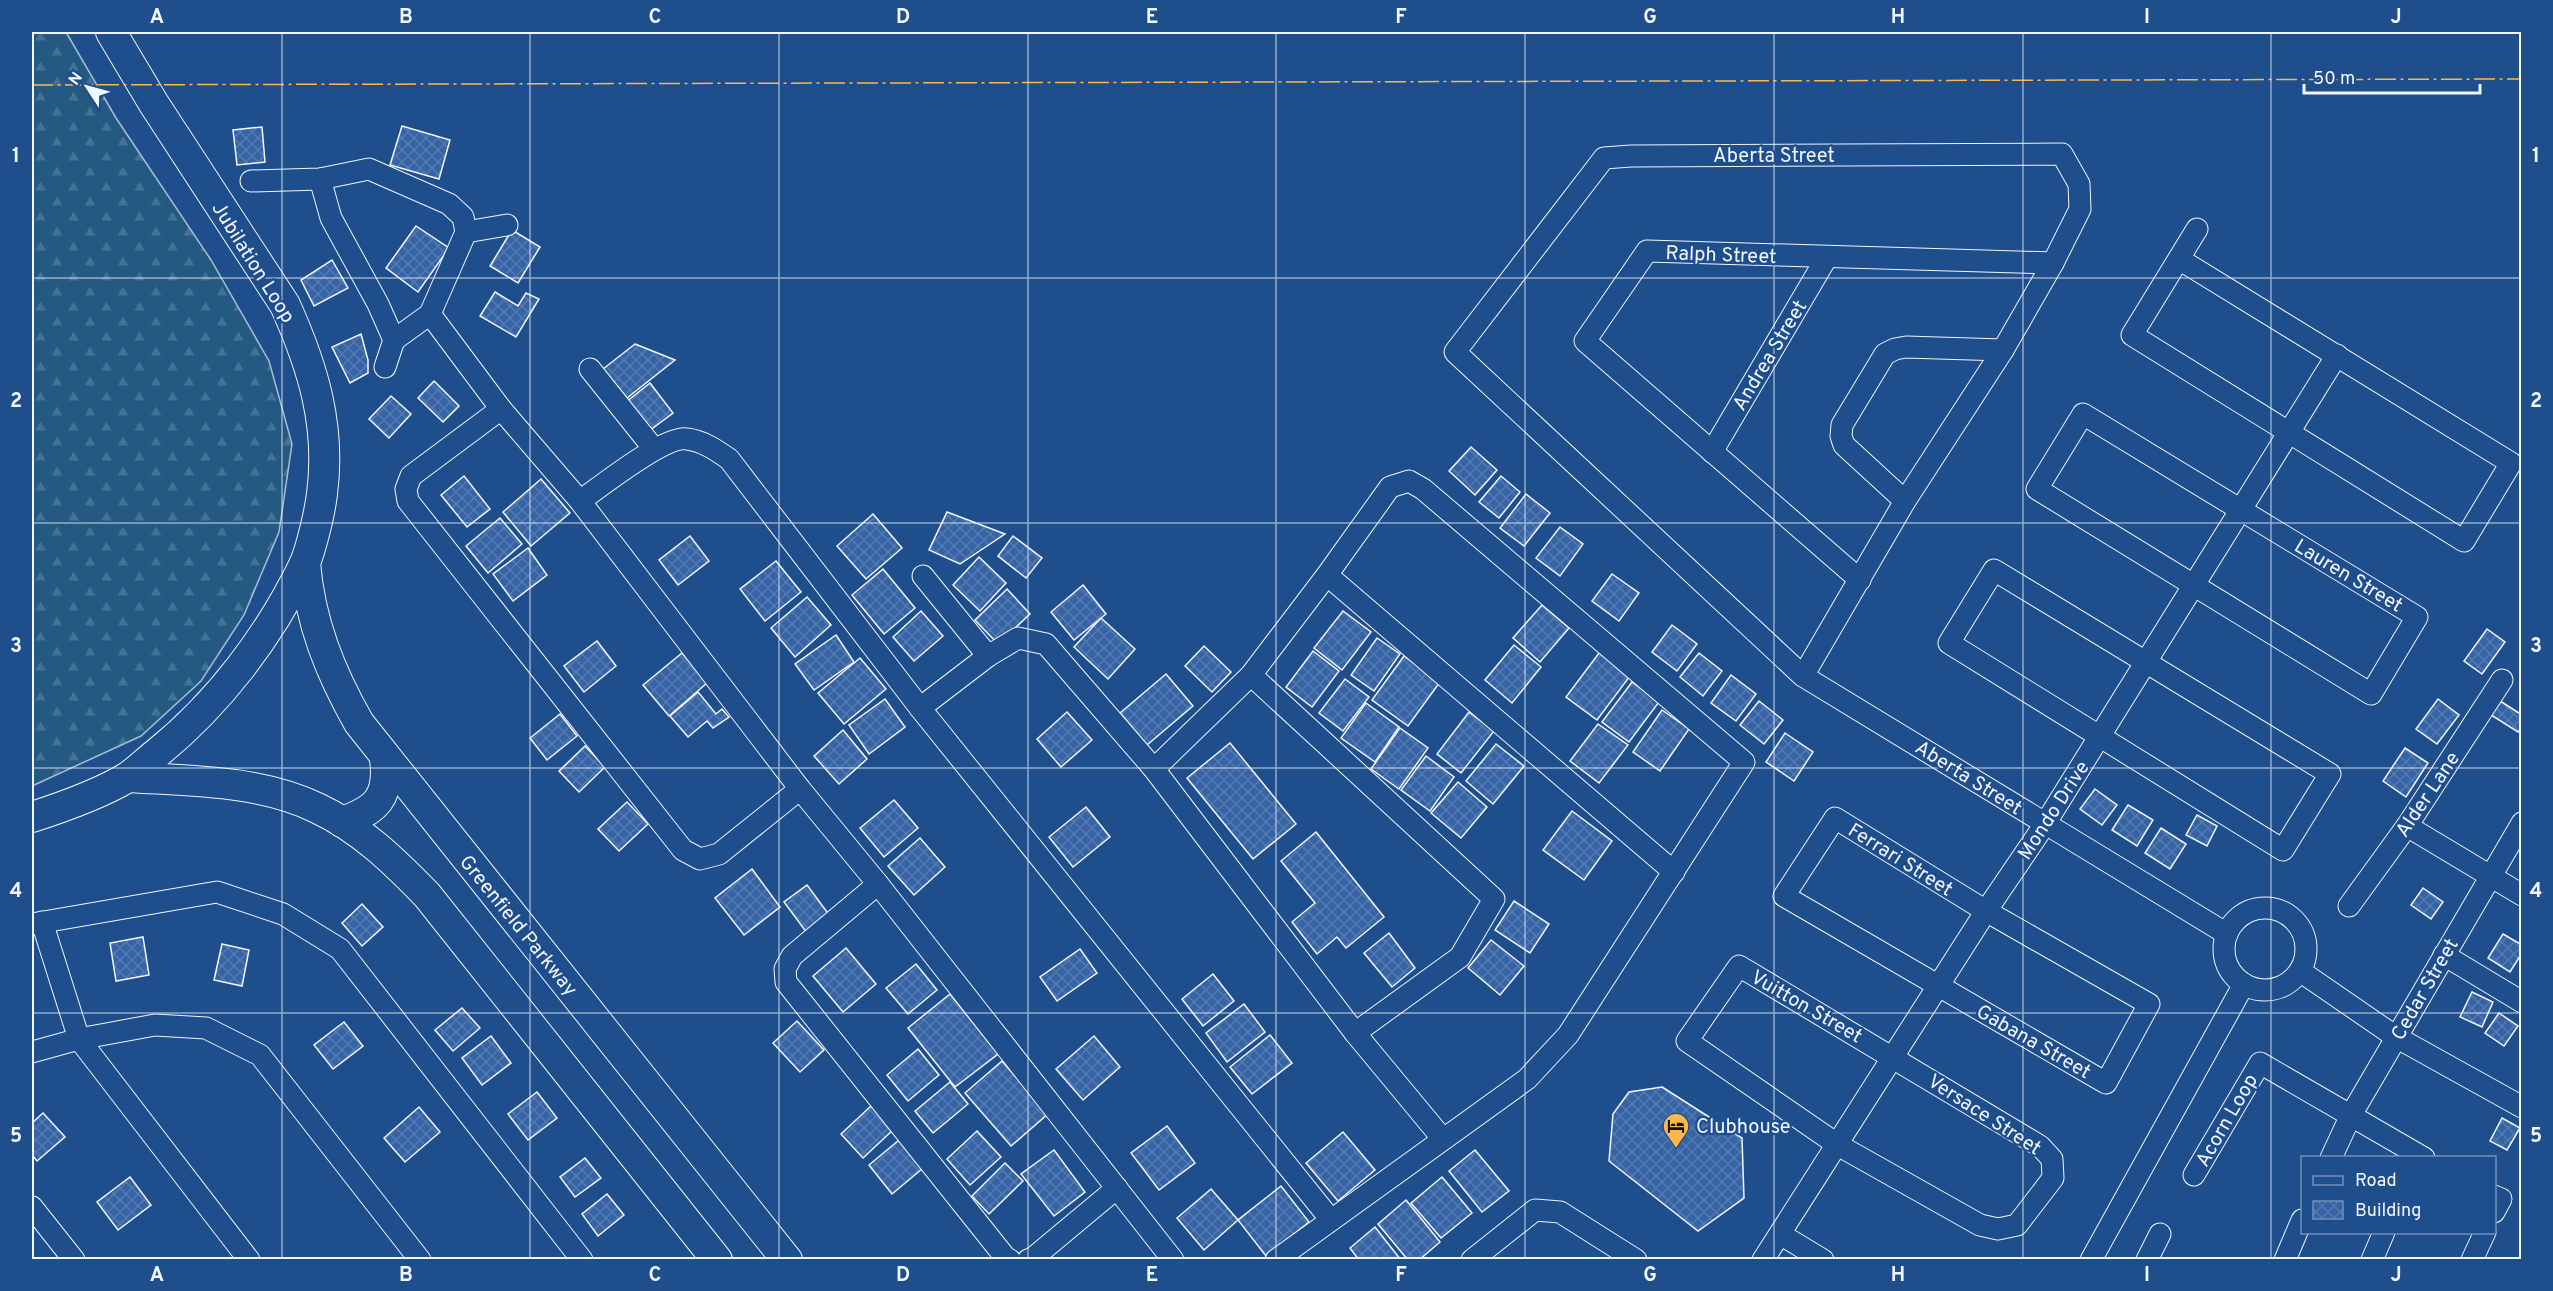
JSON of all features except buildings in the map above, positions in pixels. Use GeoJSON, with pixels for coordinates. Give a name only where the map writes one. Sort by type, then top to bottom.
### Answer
{"type":"FeatureCollection","features":[{"type":"Feature","properties":{"kind":"main road","name":"Jubilation Loop"},"geometry":{"type":"LineString","coordinates":[[32,817],[62,807],[128,777],[180,734],[216,697],[273,620],[305,563],[322,495],[324,446],[318,393],[309,360],[285,305],[159,113],[111,32]]}},
{"type":"Feature","properties":{"kind":"main road","name":"Greenfield Parkway"},"geometry":{"type":"LineString","coordinates":[[305,563],[311,610],[326,658],[358,723],[787,1260]]}},
{"type":"Feature","properties":{"kind":"main road"},"geometry":{"type":"LineString","coordinates":[[342,822],[366,813],[381,796],[386,778],[385,759]]}},
{"type":"Feature","properties":{"kind":"main road"},"geometry":{"type":"LineString","coordinates":[[128,777],[225,784],[266,792],[317,808],[342,822],[390,857],[427,895],[717,1260]]}},
{"type":"Feature","properties":{"kind":"street","name":"Aberta Street"},"geometry":{"type":"LineString","coordinates":[[1803,676],[1905,501],[2003,350],[2053,263],[2080,209],[2079,184],[2062,154],[1604,158],[1455,352],[1803,676],[2227,934]]}},
{"type":"Feature","properties":{"kind":"street"},"geometry":{"type":"LineString","coordinates":[[251,181],[320,179],[369,169],[449,204],[463,217],[466,232],[430,314],[394,340],[385,367]]}},
{"type":"Feature","properties":{"kind":"street"},"geometry":{"type":"LineString","coordinates":[[320,179],[331,218],[368,285],[394,340]]}},
{"type":"Feature","properties":{"kind":"street"},"geometry":{"type":"LineString","coordinates":[[466,232],[507,225]]}},
{"type":"Feature","properties":{"kind":"street"},"geometry":{"type":"LineString","coordinates":[[2179,259],[2511,463],[2464,541],[2132,335],[2197,229]]}},
{"type":"Feature","properties":{"kind":"street","name":"Ralph Street"},"geometry":{"type":"LineString","coordinates":[[1860,580],[1585,341],[1647,251],[2053,263]]}},
{"type":"Feature","properties":{"kind":"street","name":"Andrea Street"},"geometry":{"type":"LineString","coordinates":[[1712,452],[1827,257]]}},
{"type":"Feature","properties":{"kind":"street"},"geometry":{"type":"LineString","coordinates":[[430,314],[501,409],[580,501],[800,789],[878,884],[1173,1260]]}},
{"type":"Feature","properties":{"kind":"street"},"geometry":{"type":"LineString","coordinates":[[1905,501],[1844,445],[1841,436],[1842,425],[1886,354],[1906,347],[2003,350]]}},
{"type":"Feature","properties":{"kind":"street","name":"Mondo Drive"},"geometry":{"type":"LineString","coordinates":[[1763,1260],[1839,1145],[1986,911],[2045,824],[2337,355]]}},
{"type":"Feature","properties":{"kind":"street"},"geometry":{"type":"LineString","coordinates":[[590,369],[654,449]]}},
{"type":"Feature","properties":{"kind":"street"},"geometry":{"type":"LineString","coordinates":[[501,409],[411,476],[405,489],[408,501],[683,850],[700,859],[719,854],[800,789]]}},
{"type":"Feature","properties":{"kind":"street"},"geometry":{"type":"LineString","coordinates":[[2194,585],[2037,489],[2071,433],[2083,414],[2241,510]]}},
{"type":"Feature","properties":{"kind":"street"},"geometry":{"type":"LineString","coordinates":[[580,501],[654,449],[685,438],[709,445],[729,459],[920,708],[1331,1220]]}},
{"type":"Feature","properties":{"kind":"street"},"geometry":{"type":"LineString","coordinates":[[1154,769],[1251,675],[1390,487],[1409,481],[1423,489],[1744,762],[1568,1035],[1527,1079],[1442,1138],[1276,1260]]}},
{"type":"Feature","properties":{"kind":"street","name":"Lauren Street"},"geometry":{"type":"LineString","coordinates":[[2194,585],[2371,694],[2417,617],[2241,510]]}},
{"type":"Feature","properties":{"kind":"street"},"geometry":{"type":"LineString","coordinates":[[1994,570],[2146,662],[2330,774],[2283,850],[1949,643],[1994,570]]}},
{"type":"Feature","properties":{"kind":"street"},"geometry":{"type":"LineString","coordinates":[[1327,575],[1674,872]]}},
{"type":"Feature","properties":{"kind":"street"},"geometry":{"type":"LineString","coordinates":[[923,576],[988,656]]}},
{"type":"Feature","properties":{"kind":"street"},"geometry":{"type":"LineString","coordinates":[[920,708],[988,656],[1018,638],[1046,644],[1154,769],[1355,1033],[1442,1138]]}},
{"type":"Feature","properties":{"kind":"street"},"geometry":{"type":"LineString","coordinates":[[1251,675],[1494,899],[1460,957],[1355,1033]]}},
{"type":"Feature","properties":{"kind":"street","name":"Alder Lane"},"geometry":{"type":"LineString","coordinates":[[2349,906],[2407,826],[2502,680]]}},
{"type":"Feature","properties":{"kind":"street","name":"Ferrari Street"},"geometry":{"type":"LineString","coordinates":[[1940,986],[1784,896],[1834,818],[1986,911]]}},
{"type":"Feature","properties":{"kind":"street","name":"Cedar Street"},"geometry":{"type":"LineString","coordinates":[[2332,1156],[2351,1114],[2522,823]]}},
{"type":"Feature","properties":{"kind":"street"},"geometry":{"type":"LineString","coordinates":[[2407,826],[2522,895]]}},
{"type":"Feature","properties":{"kind":"street"},"geometry":{"type":"LineString","coordinates":[[878,884],[792,956],[785,969],[786,982],[1005,1257],[1010,1260]]}},
{"type":"Feature","properties":{"kind":"street"},"geometry":{"type":"LineString","coordinates":[[249,1260],[79,1039],[37,923],[217,892],[283,914],[331,943],[340,949],[582,1260]]}},
{"type":"Feature","properties":{"kind":"street"},"geometry":{"type":"LineString","coordinates":[[2271,908],[2295,921],[2303,932],[2306,945],[2306,959],[2300,971],[2291,981],[2268,990],[2255,989],[2244,984],[2229,967],[2224,945],[2234,922],[2258,909],[2271,908]]}},
{"type":"Feature","properties":{"kind":"street","name":"Gabana Street"},"geometry":{"type":"LineString","coordinates":[[1940,986],[2106,1083],[2149,1004],[1986,911]]}},
{"type":"Feature","properties":{"kind":"street"},"geometry":{"type":"LineString","coordinates":[[2444,955],[2522,1002]]}},
{"type":"Feature","properties":{"kind":"street","name":"Vuitton Street"},"geometry":{"type":"LineString","coordinates":[[1839,1145],[1687,1041],[1739,966],[1894,1057]]}},
{"type":"Feature","properties":{"kind":"street"},"geometry":{"type":"LineString","coordinates":[[2300,971],[2396,1037],[2522,1107]]}},
{"type":"Feature","properties":{"kind":"street"},"geometry":{"type":"LineString","coordinates":[[2091,1260],[2244,984]]}},
{"type":"Feature","properties":{"kind":"street"},"geometry":{"type":"LineString","coordinates":[[32,1052],[79,1039],[155,1025],[206,1028],[260,1055],[420,1260]]}},
{"type":"Feature","properties":{"kind":"street","name":"Versace Street"},"geometry":{"type":"LineString","coordinates":[[1839,1145],[1980,1225],[1998,1229],[2017,1225],[2054,1178],[2052,1160],[2040,1146],[1894,1057]]}},
{"type":"Feature","properties":{"kind":"street","name":"Acorn Loop"},"geometry":{"type":"LineString","coordinates":[[2194,1175],[2259,1063],[2351,1114]]}},
{"type":"Feature","properties":{"kind":"street"},"geometry":{"type":"LineString","coordinates":[[2351,1114],[2419,1156]]}},
{"type":"Feature","properties":{"kind":"street"},"geometry":{"type":"LineString","coordinates":[[1028,1260],[1117,1188]]}},
{"type":"Feature","properties":{"kind":"street"},"geometry":{"type":"LineString","coordinates":[[2496,1197],[2501,1199],[2496,1208]]}},
{"type":"Feature","properties":{"kind":"street"},"geometry":{"type":"LineString","coordinates":[[32,1207],[74,1260]]}},
{"type":"Feature","properties":{"kind":"street"},"geometry":{"type":"LineString","coordinates":[[1472,1260],[1535,1210],[1560,1212],[1636,1260]]}},
{"type":"Feature","properties":{"kind":"street"},"geometry":{"type":"LineString","coordinates":[[2285,1260],[2301,1222]]}},
{"type":"Feature","properties":{"kind":"street"},"geometry":{"type":"LineString","coordinates":[[1780,1234],[1823,1260]]}},
{"type":"Feature","properties":{"kind":"street"},"geometry":{"type":"LineString","coordinates":[[2147,1260],[2160,1234]]}},
{"type":"Feature","properties":{"kind":"street"},"geometry":{"type":"LineString","coordinates":[[2372,1260],[2384,1234]]}},
{"type":"Feature","properties":{"kind":"street"},"geometry":{"type":"LineString","coordinates":[[2472,1260],[2485,1234]]}},
{"type":"Feature","properties":{"kind":"green space"},"geometry":{"type":"Polygon","coordinates":[[[32,32],[66,32],[116,118],[211,260],[269,361],[292,444],[279,532],[244,615],[201,681],[141,736],[32,786],[32,32]]]}},
{"type":"Feature","properties":{"kind":"power"},"geometry":{"type":"LineString","coordinates":[[32,85],[2522,79]]}},
{"type":"Feature","properties":{"kind":"place","name":"Clubhouse"},"geometry":{"type":"Point","coordinates":[1676,1149]}}]}
